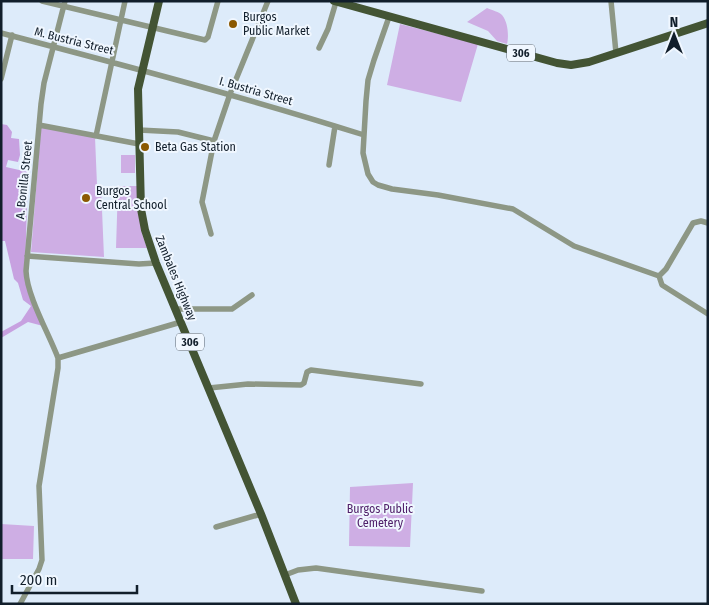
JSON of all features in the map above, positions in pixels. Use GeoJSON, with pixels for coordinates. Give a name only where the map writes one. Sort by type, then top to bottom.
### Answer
{"type":"FeatureCollection","features":[{"type":"Feature","properties":{"kind":"main road","name":"Zambales Highway"},"geometry":{"type":"LineString","coordinates":[[159,1],[138,89],[140,188],[143,223],[156,263],[261,514],[296,604]]}},
{"type":"Feature","properties":{"kind":"main road","name":"306"},"geometry":{"type":"LineString","coordinates":[[335,2],[571,65],[588,62],[708,23]]}},
{"type":"Feature","properties":{"kind":"street"},"geometry":{"type":"LineString","coordinates":[[42,1],[64,4],[203,40],[208,37],[218,1]]}},
{"type":"Feature","properties":{"kind":"street"},"geometry":{"type":"LineString","coordinates":[[96,136],[125,1]]}},
{"type":"Feature","properties":{"kind":"street"},"geometry":{"type":"LineString","coordinates":[[211,234],[202,205],[202,198],[214,141],[230,94],[268,1]]}},
{"type":"Feature","properties":{"kind":"street"},"geometry":{"type":"LineString","coordinates":[[611,1],[616,53]]}},
{"type":"Feature","properties":{"kind":"street"},"geometry":{"type":"LineString","coordinates":[[319,48],[328,29],[335,2]]}},
{"type":"Feature","properties":{"kind":"street","name":"A. Bonilla Street"},"geometry":{"type":"LineString","coordinates":[[58,358],[28,285],[26,271],[44,83],[64,4]]}},
{"type":"Feature","properties":{"kind":"street"},"geometry":{"type":"LineString","coordinates":[[389,16],[368,80],[363,154],[368,174],[373,182],[378,186],[513,209],[574,246],[659,276]]}},
{"type":"Feature","properties":{"kind":"street","name":"M. Bustria Street"},"geometry":{"type":"LineString","coordinates":[[1,32],[142,69]]}},
{"type":"Feature","properties":{"kind":"street"},"geometry":{"type":"LineString","coordinates":[[1,79],[12,35]]}},
{"type":"Feature","properties":{"kind":"street","name":"I. Bustria Street"},"geometry":{"type":"LineString","coordinates":[[142,69],[302,115],[364,135]]}},
{"type":"Feature","properties":{"kind":"street"},"geometry":{"type":"LineString","coordinates":[[39,125],[139,144]]}},
{"type":"Feature","properties":{"kind":"street"},"geometry":{"type":"LineString","coordinates":[[329,164],[335,126]]}},
{"type":"Feature","properties":{"kind":"street"},"geometry":{"type":"LineString","coordinates":[[139,130],[178,132],[214,141]]}},
{"type":"Feature","properties":{"kind":"street"},"geometry":{"type":"LineString","coordinates":[[659,276],[666,269],[692,223],[701,221],[708,223]]}},
{"type":"Feature","properties":{"kind":"street"},"geometry":{"type":"LineString","coordinates":[[27,256],[139,264],[156,263]]}},
{"type":"Feature","properties":{"kind":"street"},"geometry":{"type":"LineString","coordinates":[[659,276],[662,285],[708,314]]}},
{"type":"Feature","properties":{"kind":"street"},"geometry":{"type":"LineString","coordinates":[[176,309],[232,309],[252,295]]}},
{"type":"Feature","properties":{"kind":"street"},"geometry":{"type":"LineString","coordinates":[[20,604],[42,560],[39,486],[58,358],[181,322]]}},
{"type":"Feature","properties":{"kind":"street"},"geometry":{"type":"LineString","coordinates":[[209,388],[248,384],[302,385],[307,372],[311,370],[421,384]]}},
{"type":"Feature","properties":{"kind":"street"},"geometry":{"type":"LineString","coordinates":[[216,527],[261,514]]}},
{"type":"Feature","properties":{"kind":"street"},"geometry":{"type":"LineString","coordinates":[[285,575],[298,570],[316,568],[482,591]]}},
{"type":"Feature","properties":{"kind":"green space"},"geometry":{"type":"Polygon","coordinates":[[[487,8],[502,15],[506,21],[507,44],[497,41],[488,31],[467,22],[487,8]]]}},
{"type":"Feature","properties":{"kind":"green space"},"geometry":{"type":"Polygon","coordinates":[[[400,24],[478,44],[461,102],[387,85],[400,24]]]}},
{"type":"Feature","properties":{"kind":"green space","name":"Burgos Central School"},"geometry":{"type":"Polygon","coordinates":[[[41,127],[95,137],[97,185],[101,186],[104,257],[31,252],[41,127]]]}},
{"type":"Feature","properties":{"kind":"green space"},"geometry":{"type":"Polygon","coordinates":[[[121,155],[135,155],[135,173],[121,173],[121,155]]]}},
{"type":"Feature","properties":{"kind":"green space"},"geometry":{"type":"Polygon","coordinates":[[[118,186],[137,186],[142,234],[147,248],[116,248],[118,186]]]}},
{"type":"Feature","properties":{"kind":"green space","name":"Burgos Public Cemetery"},"geometry":{"type":"Polygon","coordinates":[[[413,483],[410,547],[349,546],[350,487],[413,483]]]}},
{"type":"Feature","properties":{"kind":"green space"},"geometry":{"type":"Polygon","coordinates":[[[1,524],[34,526],[33,559],[1,559],[1,524]]]}},
{"type":"Feature","properties":{"kind":"shaded area"},"geometry":{"type":"Polygon","coordinates":[[[1,124],[7,125],[12,132],[11,138],[19,139],[20,155],[18,162],[8,160],[6,167],[28,172],[25,271],[43,326],[28,322],[1,338],[1,332],[21,321],[31,306],[23,300],[18,283],[14,279],[5,241],[1,241],[1,124]]]}},
{"type":"Feature","properties":{"kind":"place","name":"Burgos Public Market"},"geometry":{"type":"Point","coordinates":[233,24]}},
{"type":"Feature","properties":{"kind":"place","name":"Beta Gas Station"},"geometry":{"type":"Point","coordinates":[145,147]}},
{"type":"Feature","properties":{"kind":"place","name":"Burgos Central School"},"geometry":{"type":"Point","coordinates":[86,198]}}]}
